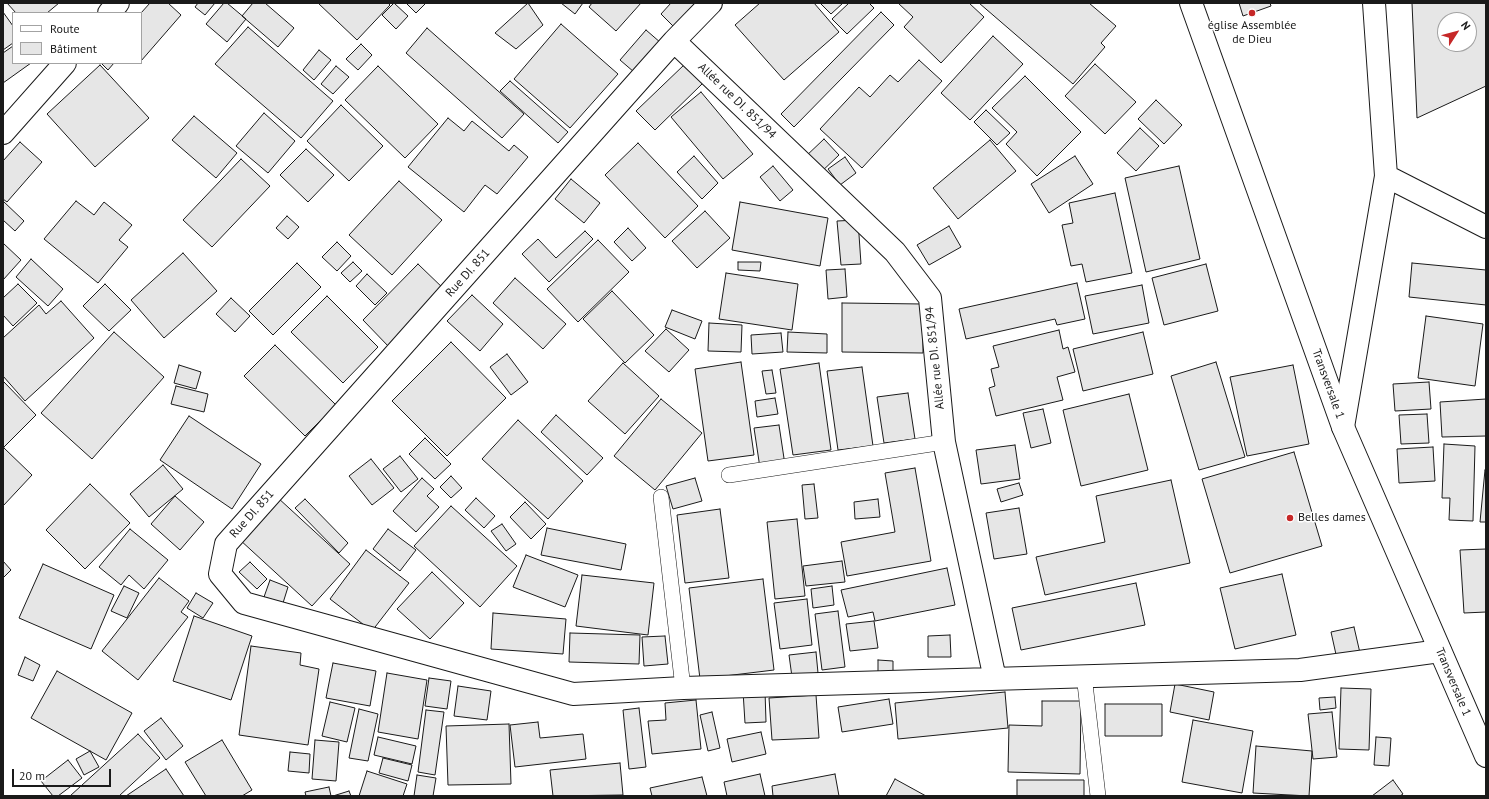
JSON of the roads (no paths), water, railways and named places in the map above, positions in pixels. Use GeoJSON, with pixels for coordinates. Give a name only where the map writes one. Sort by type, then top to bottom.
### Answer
{"type":"FeatureCollection","features":[{"type":"Feature","properties":{"kind":"street"},"geometry":{"type":"LineString","coordinates":[[110,12],[118,3]]}},
{"type":"Feature","properties":{"kind":"street","name":"Rue DI. 851"},"geometry":{"type":"LineString","coordinates":[[683,688],[573,694],[244,603],[220,574],[226,544],[674,42],[711,3]]}},
{"type":"Feature","properties":{"kind":"street","name":"Transversale 1"},"geometry":{"type":"LineString","coordinates":[[1191,3],[1343,427],[1440,651],[1480,727],[1486,756]]}},
{"type":"Feature","properties":{"kind":"street"},"geometry":{"type":"LineString","coordinates":[[1343,427],[1386,176],[1374,3]]}},
{"type":"Feature","properties":{"kind":"street","name":"Allée rue DI. 851/94"},"geometry":{"type":"LineString","coordinates":[[674,42],[895,252],[930,298],[944,442],[995,679]]}},
{"type":"Feature","properties":{"kind":"street"},"geometry":{"type":"LineString","coordinates":[[3,133],[64,64]]}},
{"type":"Feature","properties":{"kind":"street"},"geometry":{"type":"LineString","coordinates":[[1386,176],[1486,227]]}},
{"type":"Feature","properties":{"kind":"street"},"geometry":{"type":"LineString","coordinates":[[683,688],[1084,675],[1300,670],[1440,651]]}},
{"type":"Feature","properties":{"kind":"lane"},"geometry":{"type":"LineString","coordinates":[[729,475],[944,442]]}},
{"type":"Feature","properties":{"kind":"lane"},"geometry":{"type":"LineString","coordinates":[[661,497],[683,688]]}},
{"type":"Feature","properties":{"kind":"lane"},"geometry":{"type":"LineString","coordinates":[[1084,675],[1098,796]]}},
{"type":"Feature","properties":{"kind":"place","name":"église Assemblée de Dieu"},"geometry":{"type":"Point","coordinates":[1252,13]}},
{"type":"Feature","properties":{"kind":"place","name":"Belles dames"},"geometry":{"type":"Point","coordinates":[1290,518]}}]}
